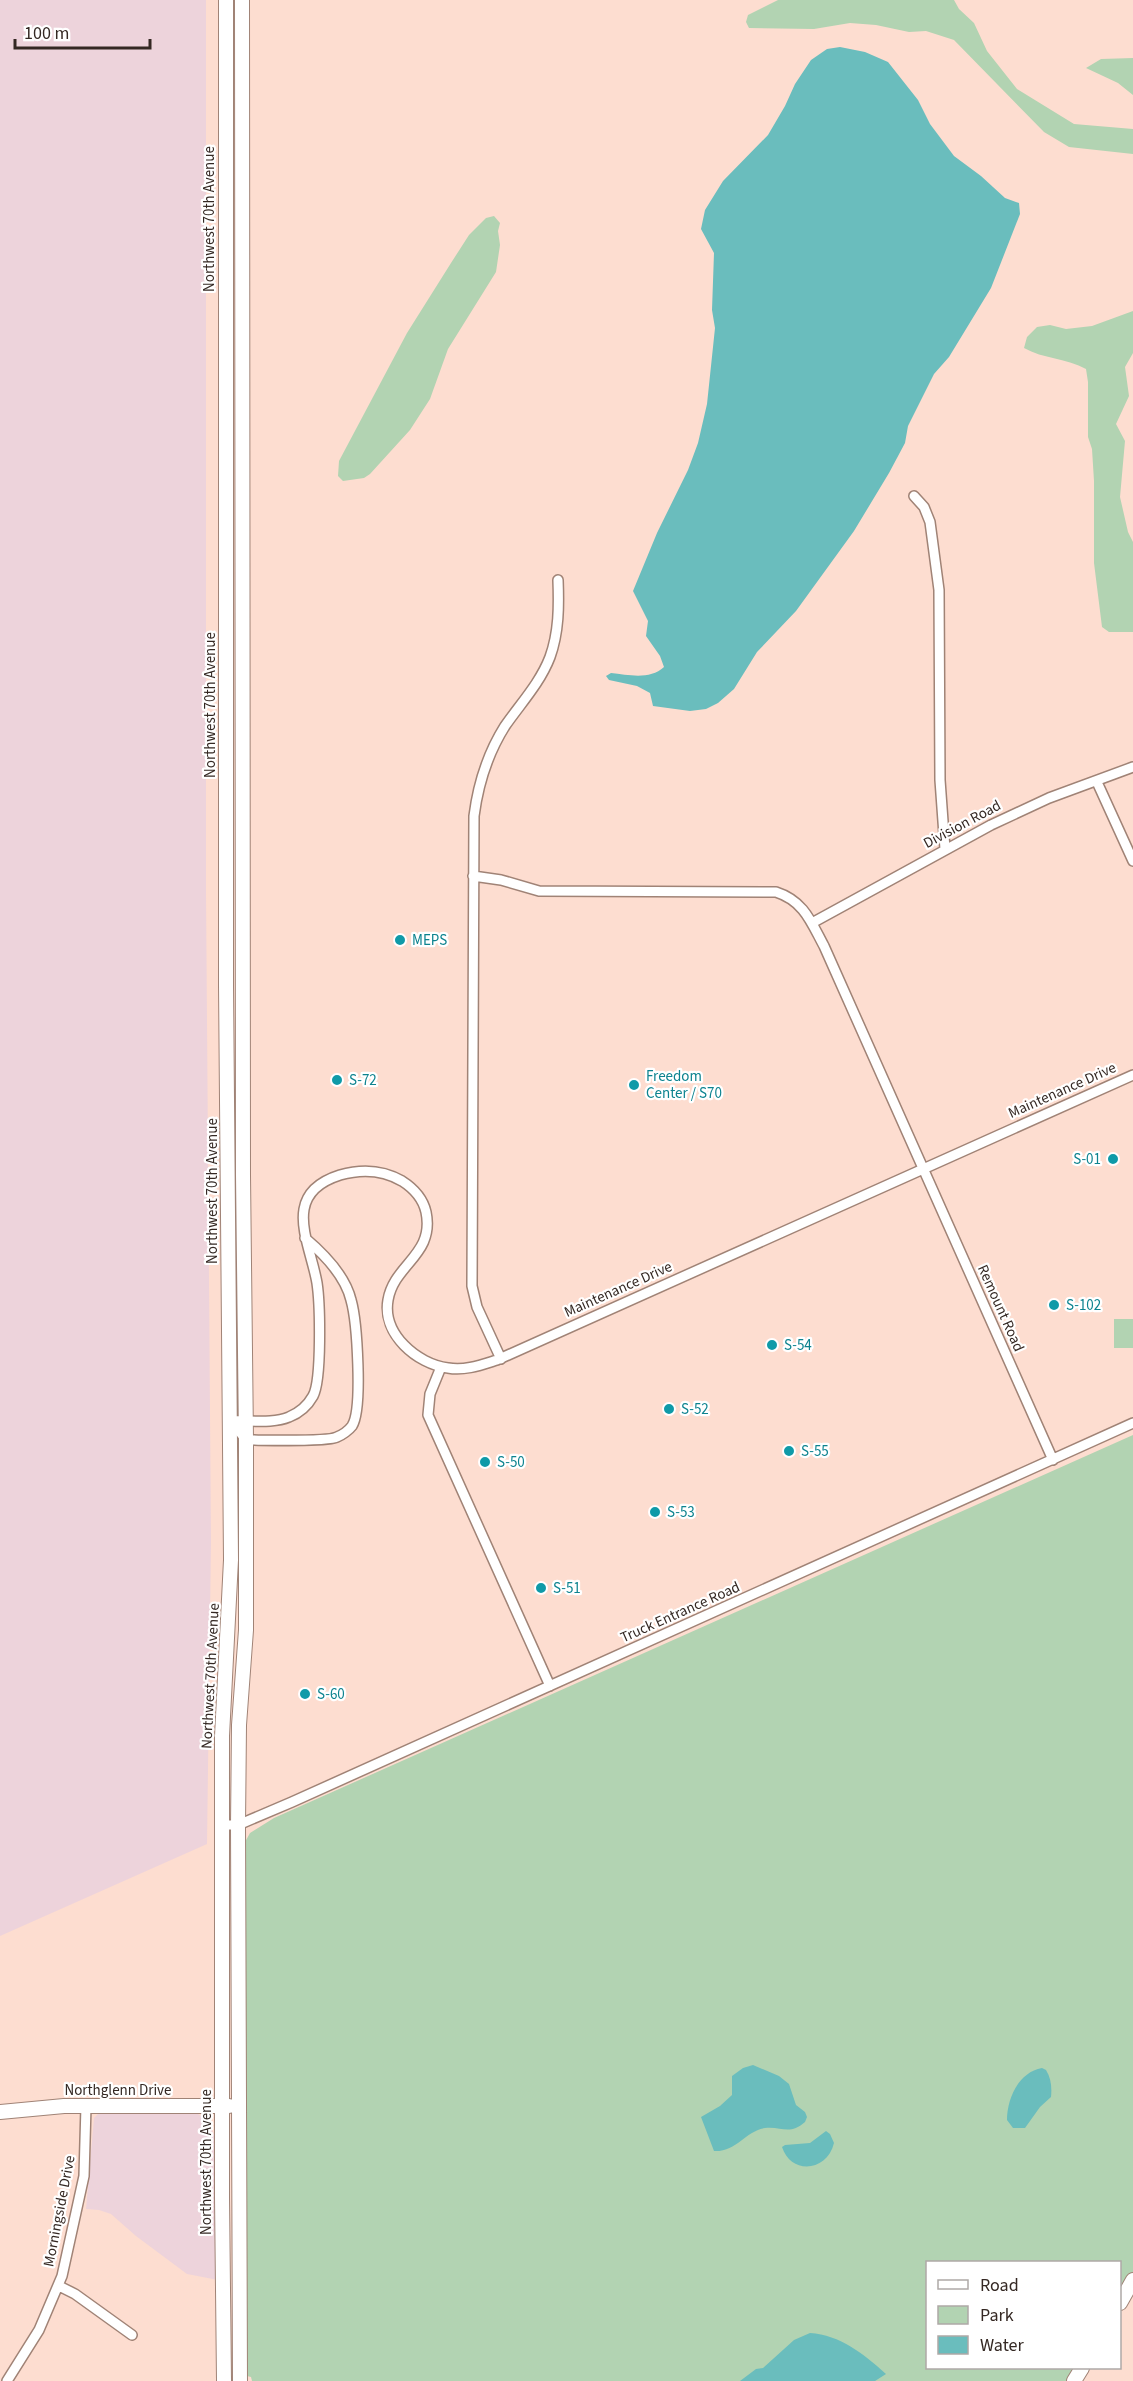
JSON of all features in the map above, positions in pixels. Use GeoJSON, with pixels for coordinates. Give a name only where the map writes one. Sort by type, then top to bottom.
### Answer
{"type":"FeatureCollection","features":[{"type":"Feature","properties":{"kind":"main road","name":"Northwest 70th Avenue"},"geometry":{"type":"LineString","coordinates":[[224,2381],[222,1736],[230,1608],[231,1421],[226,986],[226,0]]}},
{"type":"Feature","properties":{"kind":"main road","name":"Northwest 70th Avenue"},"geometry":{"type":"LineString","coordinates":[[240,2381],[237,2106],[238,1825],[239,1725],[246,1630],[243,1175],[242,0]]}},
{"type":"Feature","properties":{"kind":"main road","name":"Northglenn Drive"},"geometry":{"type":"LineString","coordinates":[[0,2112],[37,2107],[237,2106]]}},
{"type":"Feature","properties":{"kind":"main road"},"geometry":{"type":"LineString","coordinates":[[1121,2300],[1133,2280]]}},
{"type":"Feature","properties":{"kind":"street"},"geometry":{"type":"LineString","coordinates":[[914,496],[924,507],[930,522],[939,590],[940,780],[945,849]]}},
{"type":"Feature","properties":{"kind":"street"},"geometry":{"type":"LineString","coordinates":[[501,1359],[477,1307],[472,1286],[474,816],[476,800],[498,739],[537,684],[550,658],[557,630],[558,580]]}},
{"type":"Feature","properties":{"kind":"street","name":"Division Road"},"geometry":{"type":"LineString","coordinates":[[812,923],[945,849],[1049,798],[1133,767]]}},
{"type":"Feature","properties":{"kind":"street"},"geometry":{"type":"LineString","coordinates":[[1097,782],[1133,861]]}},
{"type":"Feature","properties":{"kind":"street","name":"Remount Road"},"geometry":{"type":"LineString","coordinates":[[473,876],[501,879],[539,891],[776,892],[790,897],[800,906],[812,923],[1053,1460]]}},
{"type":"Feature","properties":{"kind":"street","name":"Maintenance Drive"},"geometry":{"type":"LineString","coordinates":[[305,1238],[302,1220],[310,1196],[316,1188],[333,1178],[351,1173],[384,1173],[408,1185],[425,1206],[428,1222],[427,1235],[422,1248],[395,1280],[387,1304],[391,1327],[405,1346],[427,1361],[450,1369],[475,1367],[501,1359],[1133,1075]]}},
{"type":"Feature","properties":{"kind":"street"},"geometry":{"type":"LineString","coordinates":[[231,1421],[288,1418],[300,1411],[314,1394],[317,1379],[318,1295],[305,1238]]}},
{"type":"Feature","properties":{"kind":"street"},"geometry":{"type":"LineString","coordinates":[[231,1421],[246,1440],[336,1438],[351,1428],[355,1418],[357,1354],[351,1299],[344,1282],[330,1263],[305,1238]]}},
{"type":"Feature","properties":{"kind":"street"},"geometry":{"type":"LineString","coordinates":[[441,1367],[430,1394],[428,1415],[550,1686]]}},
{"type":"Feature","properties":{"kind":"street","name":"Truck Entrance Road"},"geometry":{"type":"LineString","coordinates":[[238,1825],[1133,1423]]}},
{"type":"Feature","properties":{"kind":"street"},"geometry":{"type":"LineString","coordinates":[[222,1825],[238,1825]]}},
{"type":"Feature","properties":{"kind":"street","name":"Morningside Drive"},"geometry":{"type":"LineString","coordinates":[[7,2381],[39,2330],[59,2286],[72,2238],[84,2176],[86,2106]]}},
{"type":"Feature","properties":{"kind":"street"},"geometry":{"type":"LineString","coordinates":[[59,2286],[75,2294],[132,2335]]}},
{"type":"Feature","properties":{"kind":"shaded area"},"geometry":{"type":"Polygon","coordinates":[[[0,0],[206,0],[206,891],[211,1542],[207,1844],[0,1936],[0,0]]]}},
{"type":"Feature","properties":{"kind":"shaded area"},"geometry":{"type":"Polygon","coordinates":[[[100,2112],[190,2113],[198,2114],[208,2121],[217,2141],[218,2280],[187,2274],[111,2214],[86,2209],[94,2118],[100,2112]]]}},
{"type":"Feature","properties":{"kind":"green space"},"geometry":{"type":"Polygon","coordinates":[[[778,0],[954,0],[959,9],[974,23],[987,51],[1017,89],[1074,124],[1133,129],[1133,154],[1069,147],[1044,132],[954,40],[926,31],[909,32],[876,25],[850,23],[814,29],[749,28],[746,22],[748,15],[778,0]]]}},
{"type":"Feature","properties":{"kind":"green space"},"geometry":{"type":"Polygon","coordinates":[[[1133,58],[1133,95],[1118,83],[1086,68],[1101,59],[1133,58]]]}},
{"type":"Feature","properties":{"kind":"green space"},"geometry":{"type":"Polygon","coordinates":[[[494,216],[500,223],[496,272],[448,349],[430,399],[410,430],[370,474],[364,478],[343,481],[338,476],[339,461],[407,333],[469,235],[486,218],[494,216]]]}},
{"type":"Feature","properties":{"kind":"green space"},"geometry":{"type":"Polygon","coordinates":[[[1133,311],[1133,353],[1125,367],[1129,396],[1116,424],[1125,441],[1120,497],[1128,532],[1133,542],[1133,632],[1109,632],[1102,627],[1094,563],[1094,481],[1092,449],[1088,437],[1086,369],[1024,348],[1027,337],[1037,327],[1050,325],[1066,329],[1092,326],[1133,311]]]}},
{"type":"Feature","properties":{"kind":"green space"},"geometry":{"type":"Polygon","coordinates":[[[1114,1319],[1133,1319],[1133,1348],[1114,1348],[1114,1319]]]}},
{"type":"Feature","properties":{"kind":"green space"},"geometry":{"type":"Polygon","coordinates":[[[1133,1435],[1133,2274],[1121,2293],[1121,2261],[926,2261],[926,2369],[1076,2369],[1069,2381],[252,2381],[251,2377],[247,2376],[245,1842],[250,1833],[274,1818],[1133,1435]]]}},
{"type":"Feature","properties":{"kind":"water"},"geometry":{"type":"Polygon","coordinates":[[[840,47],[865,52],[888,62],[918,100],[930,124],[954,156],[1005,198],[1019,203],[1020,214],[991,288],[949,357],[934,374],[908,426],[905,443],[889,473],[854,531],[796,611],[757,652],[734,689],[718,703],[706,709],[690,711],[653,706],[650,693],[637,686],[609,680],[606,676],[611,673],[646,675],[664,667],[660,656],[646,636],[648,621],[633,591],[657,533],[688,470],[698,443],[707,404],[715,328],[712,310],[714,253],[701,229],[705,210],[723,181],[768,135],[795,84],[811,60],[827,49],[840,47]]]}},
{"type":"Feature","properties":{"kind":"water"},"geometry":{"type":"Polygon","coordinates":[[[753,2065],[779,2076],[789,2084],[796,2105],[805,2112],[807,2117],[805,2122],[790,2130],[765,2128],[758,2130],[729,2148],[714,2151],[701,2117],[720,2106],[732,2095],[732,2076],[743,2068],[753,2065]]]}},
{"type":"Feature","properties":{"kind":"water"},"geometry":{"type":"Polygon","coordinates":[[[1042,2068],[1046,2070],[1050,2079],[1051,2097],[1040,2107],[1025,2128],[1013,2128],[1007,2120],[1012,2095],[1021,2080],[1034,2070],[1042,2068]]]}},
{"type":"Feature","properties":{"kind":"water"},"geometry":{"type":"Polygon","coordinates":[[[826,2131],[834,2143],[830,2153],[817,2164],[801,2166],[787,2156],[782,2147],[810,2143],[826,2131]]]}},
{"type":"Feature","properties":{"kind":"water"},"geometry":{"type":"Polygon","coordinates":[[[810,2333],[831,2337],[851,2347],[886,2374],[875,2381],[740,2381],[756,2369],[763,2368],[794,2340],[810,2333]]]}},
{"type":"Feature","properties":{"kind":"place","name":"MEPS"},"geometry":{"type":"Point","coordinates":[400,940]}},
{"type":"Feature","properties":{"kind":"place","name":"S-72"},"geometry":{"type":"Point","coordinates":[337,1080]}},
{"type":"Feature","properties":{"kind":"place","name":"Freedom Center / S70"},"geometry":{"type":"Point","coordinates":[634,1085]}},
{"type":"Feature","properties":{"kind":"place","name":"S-01"},"geometry":{"type":"Point","coordinates":[1113,1159]}},
{"type":"Feature","properties":{"kind":"place","name":"S-102"},"geometry":{"type":"Point","coordinates":[1054,1305]}},
{"type":"Feature","properties":{"kind":"place","name":"S-54"},"geometry":{"type":"Point","coordinates":[772,1345]}},
{"type":"Feature","properties":{"kind":"place","name":"S-52"},"geometry":{"type":"Point","coordinates":[669,1409]}},
{"type":"Feature","properties":{"kind":"place","name":"S-55"},"geometry":{"type":"Point","coordinates":[789,1451]}},
{"type":"Feature","properties":{"kind":"place","name":"S-50"},"geometry":{"type":"Point","coordinates":[485,1462]}},
{"type":"Feature","properties":{"kind":"place","name":"S-53"},"geometry":{"type":"Point","coordinates":[655,1512]}},
{"type":"Feature","properties":{"kind":"place","name":"S-51"},"geometry":{"type":"Point","coordinates":[541,1588]}},
{"type":"Feature","properties":{"kind":"place","name":"S-60"},"geometry":{"type":"Point","coordinates":[305,1694]}}]}
